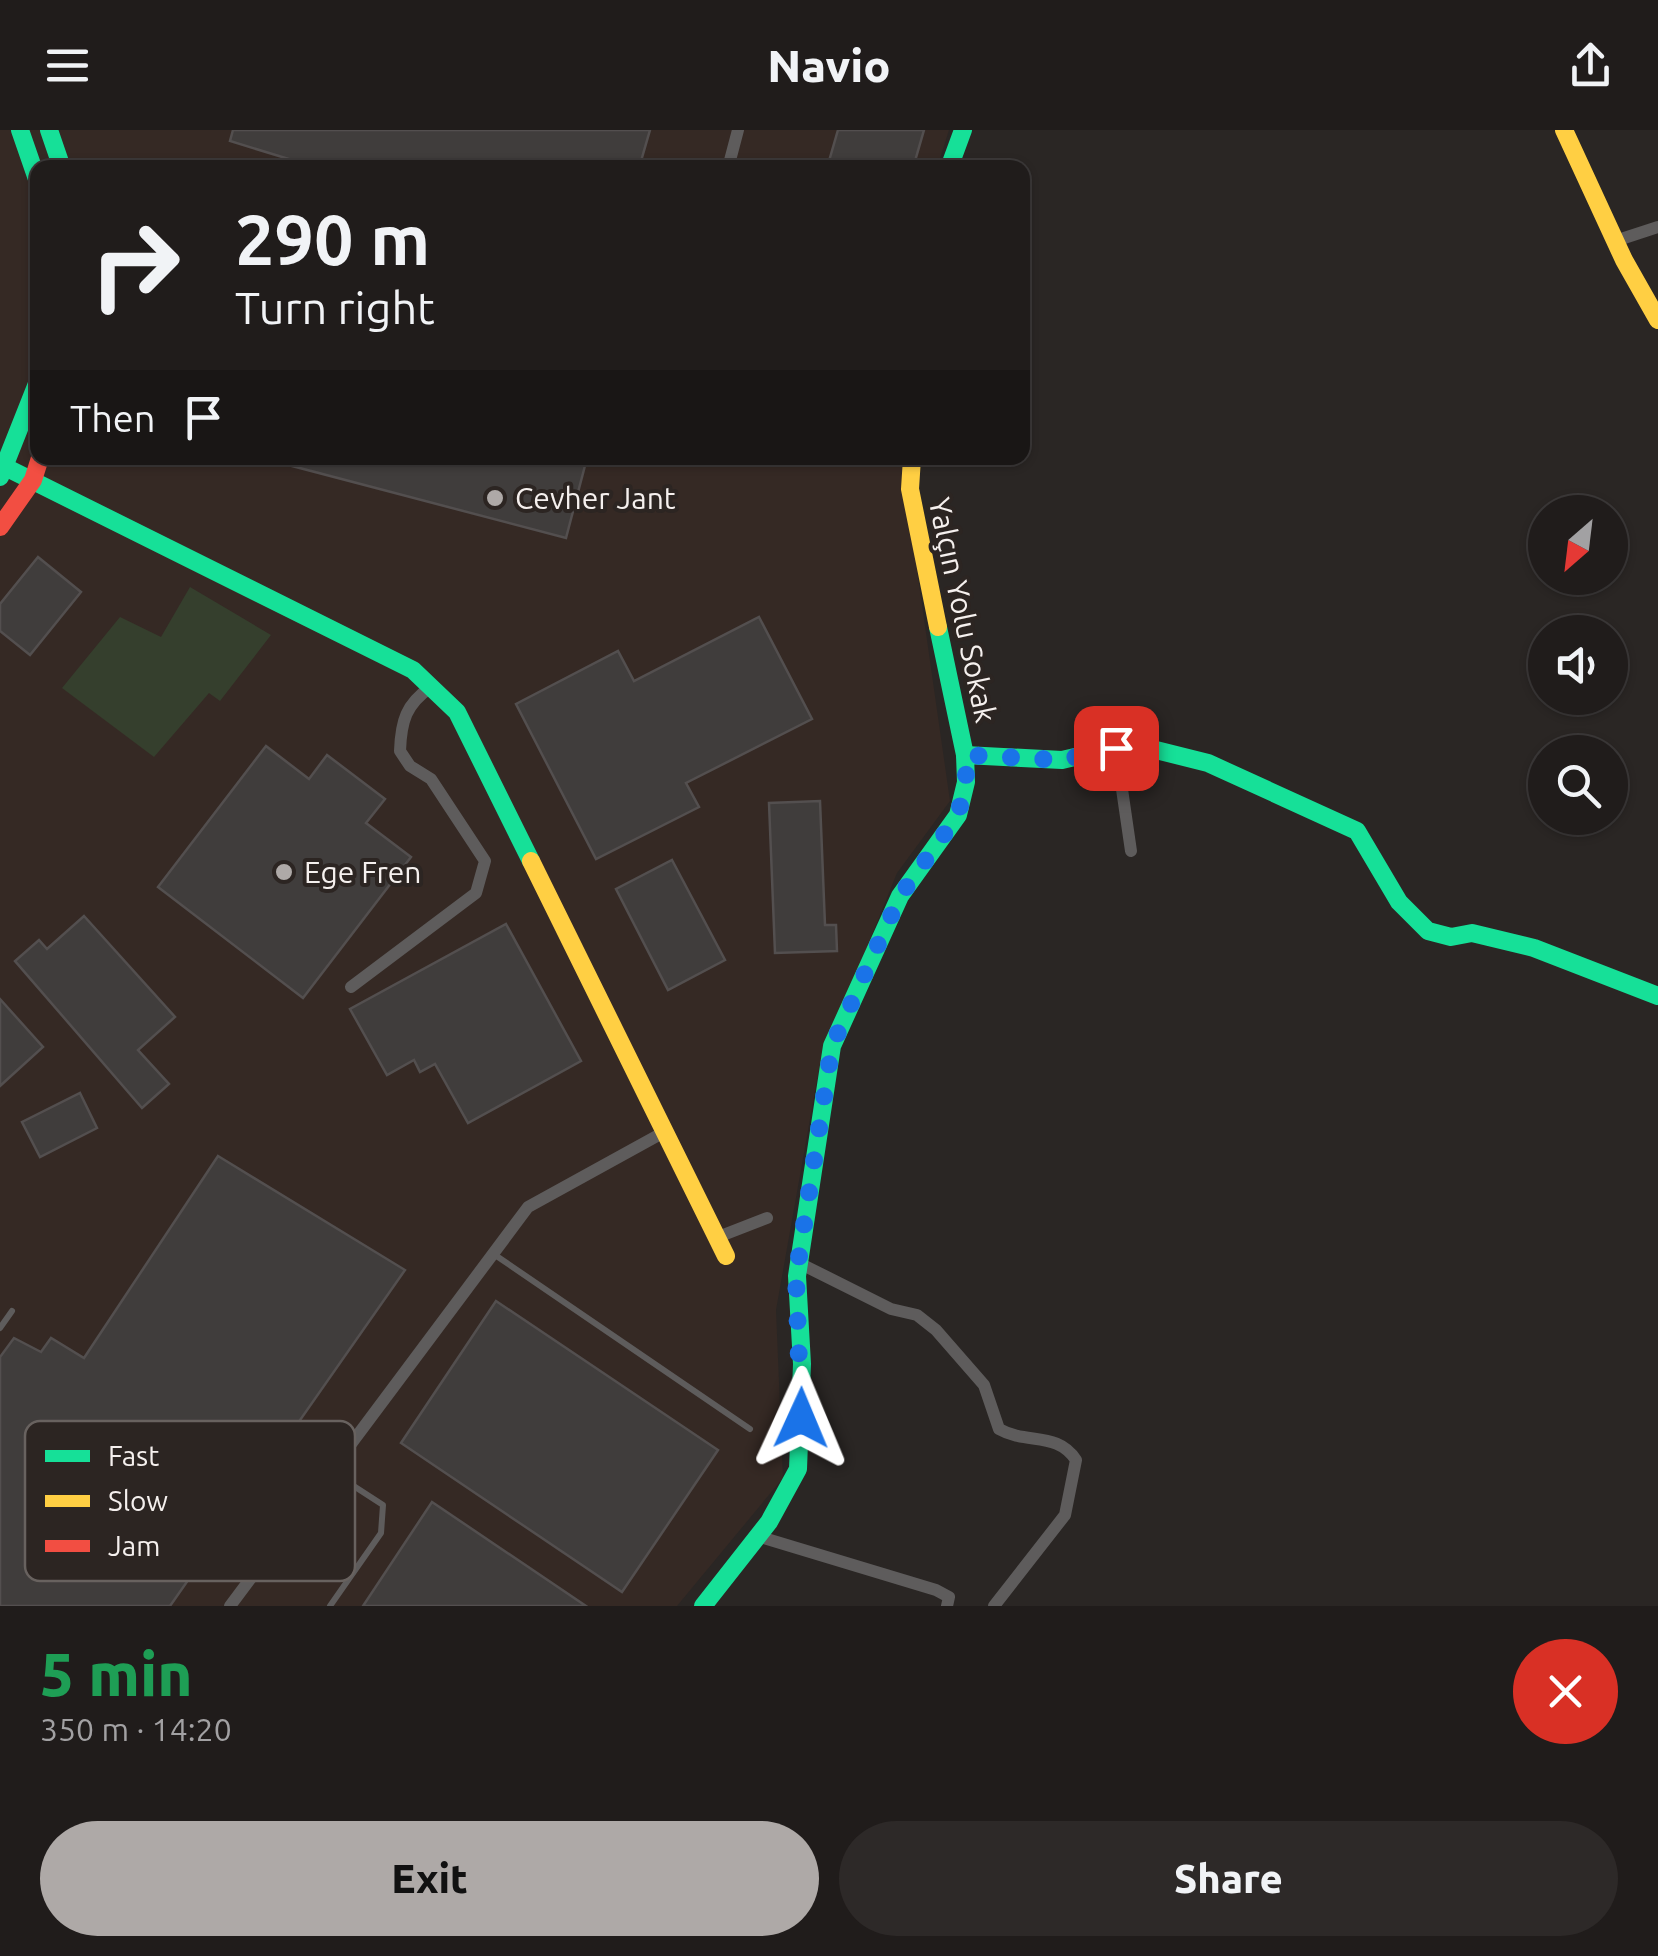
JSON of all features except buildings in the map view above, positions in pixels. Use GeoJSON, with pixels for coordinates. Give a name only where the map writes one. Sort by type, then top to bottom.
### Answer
{"type":"FeatureCollection","features":[{"type":"Feature","properties":{"kind":"street"},"geometry":{"type":"LineString","coordinates":[[20,130],[30,160]]}},
{"type":"Feature","properties":{"kind":"street"},"geometry":{"type":"LineString","coordinates":[[49,130],[59,160]]}},
{"type":"Feature","properties":{"kind":"street"},"geometry":{"type":"LineString","coordinates":[[730,160],[738,130]]}},
{"type":"Feature","properties":{"kind":"street"},"geometry":{"type":"LineString","coordinates":[[952,160],[963,130]]}},
{"type":"Feature","properties":{"kind":"street"},"geometry":{"type":"LineString","coordinates":[[1564,130],[1615,241],[1658,320]]}},
{"type":"Feature","properties":{"kind":"street"},"geometry":{"type":"LineString","coordinates":[[1615,241],[1658,227]]}},
{"type":"Feature","properties":{"kind":"street"},"geometry":{"type":"LineString","coordinates":[[30,401],[2,472],[33,480],[413,670],[457,712],[726,1256]]}},
{"type":"Feature","properties":{"kind":"street"},"geometry":{"type":"LineString","coordinates":[[0,527],[33,480],[38,465]]}},
{"type":"Feature","properties":{"kind":"street","name":"Yalçın Yolu Sokak"},"geometry":{"type":"LineString","coordinates":[[702,1606],[790,1489],[798,1468],[802,1364],[799,1263],[832,1046],[900,896],[958,815],[966,782],[966,755],[910,489],[912,465]]}},
{"type":"Feature","properties":{"kind":"street"},"geometry":{"type":"LineString","coordinates":[[351,987],[476,894],[484,861],[430,779],[410,766],[400,751],[404,715],[412,700],[430,687]]}},
{"type":"Feature","properties":{"kind":"street"},"geometry":{"type":"LineString","coordinates":[[966,755],[1062,760],[1116,748],[1156,750],[1208,764],[1345,822],[1357,832],[1398,902],[1428,931],[1451,938],[1472,933],[1534,948],[1658,996]]}},
{"type":"Feature","properties":{"kind":"street"},"geometry":{"type":"LineString","coordinates":[[1116,748],[1131,851]]}},
{"type":"Feature","properties":{"kind":"street"},"geometry":{"type":"LineString","coordinates":[[355,1438],[528,1207],[666,1131]]}},
{"type":"Feature","properties":{"kind":"street"},"geometry":{"type":"LineString","coordinates":[[718,1237],[766,1218]]}},
{"type":"Feature","properties":{"kind":"street"},"geometry":{"type":"LineString","coordinates":[[799,1263],[890,1309],[917,1316],[984,1385],[999,1429],[1020,1441],[1046,1438],[1068,1448],[1076,1460],[1065,1515],[994,1606]]}},
{"type":"Feature","properties":{"kind":"street"},"geometry":{"type":"LineString","coordinates":[[757,1536],[936,1590],[949,1596],[947,1606]]}},
{"type":"Feature","properties":{"kind":"street"},"geometry":{"type":"LineString","coordinates":[[230,1606],[249,1581]]}},
{"type":"Feature","properties":{"kind":"lane"},"geometry":{"type":"LineString","coordinates":[[493,1254],[750,1429]]}},
{"type":"Feature","properties":{"kind":"lane"},"geometry":{"type":"LineString","coordinates":[[0,1328],[12,1312]]}},
{"type":"Feature","properties":{"kind":"lane"},"geometry":{"type":"LineString","coordinates":[[355,1487],[383,1505],[385,1520],[381,1534],[355,1571]]}},
{"type":"Feature","properties":{"kind":"lane"},"geometry":{"type":"LineString","coordinates":[[330,1606],[348,1581]]}},
{"type":"Feature","properties":{"kind":"shaded area"},"geometry":{"type":"Polygon","coordinates":[[[0,130],[949,130],[940,160],[30,160],[30,465],[902,465],[950,801],[897,873],[820,1063],[776,1310],[783,1478],[677,1606],[0,1606],[0,130]]]}},
{"type":"Feature","properties":{"kind":"green space"},"geometry":{"type":"Polygon","coordinates":[[[190,587],[271,635],[220,701],[209,693],[154,757],[62,688],[120,617],[161,637],[190,587]]]}},
{"type":"Feature","properties":{"kind":"traffic: fast"},"geometry":{"type":"LineString","coordinates":[[20,130],[30,160]]}},
{"type":"Feature","properties":{"kind":"traffic: fast"},"geometry":{"type":"LineString","coordinates":[[49,130],[59,160]]}},
{"type":"Feature","properties":{"kind":"traffic: fast"},"geometry":{"type":"LineString","coordinates":[[952,160],[963,130]]}},
{"type":"Feature","properties":{"kind":"traffic: fast"},"geometry":{"type":"LineString","coordinates":[[0,477],[30,401]]}},
{"type":"Feature","properties":{"kind":"traffic: fast"},"geometry":{"type":"LineString","coordinates":[[5,467],[413,670],[457,712],[531,861]]}},
{"type":"Feature","properties":{"kind":"traffic: fast"},"geometry":{"type":"LineString","coordinates":[[703,1606],[769,1522],[798,1469],[802,1364],[797,1276],[832,1046],[900,896],[958,815],[966,782],[965,755],[938,627]]}},
{"type":"Feature","properties":{"kind":"traffic: fast"},"geometry":{"type":"LineString","coordinates":[[965,755],[1062,760],[1113,748],[1156,750],[1208,763],[1357,831],[1399,902],[1428,931],[1451,937],[1472,933],[1534,948],[1658,996]]}},
{"type":"Feature","properties":{"kind":"traffic: slow"},"geometry":{"type":"LineString","coordinates":[[1564,130],[1624,260],[1658,320]]}},
{"type":"Feature","properties":{"kind":"traffic: slow"},"geometry":{"type":"LineString","coordinates":[[912,465],[910,489],[938,627]]}},
{"type":"Feature","properties":{"kind":"traffic: slow"},"geometry":{"type":"LineString","coordinates":[[531,861],[726,1256]]}},
{"type":"Feature","properties":{"kind":"traffic: jam"},"geometry":{"type":"LineString","coordinates":[[0,527],[33,480],[38,465]]}},
{"type":"Feature","properties":{"kind":"place","name":"Cevher Jant"},"geometry":{"type":"Point","coordinates":[495,498]}},
{"type":"Feature","properties":{"kind":"place","name":"Ege Fren"},"geometry":{"type":"Point","coordinates":[284,872]}},
{"type":"Feature","properties":{"kind":"route"},"geometry":{"type":"LineString","coordinates":[[801,1418],[796,1276],[832,1046],[860,978],[900,896],[958,815],[966,782],[966,755],[1062,760],[1116,748]]}}]}
